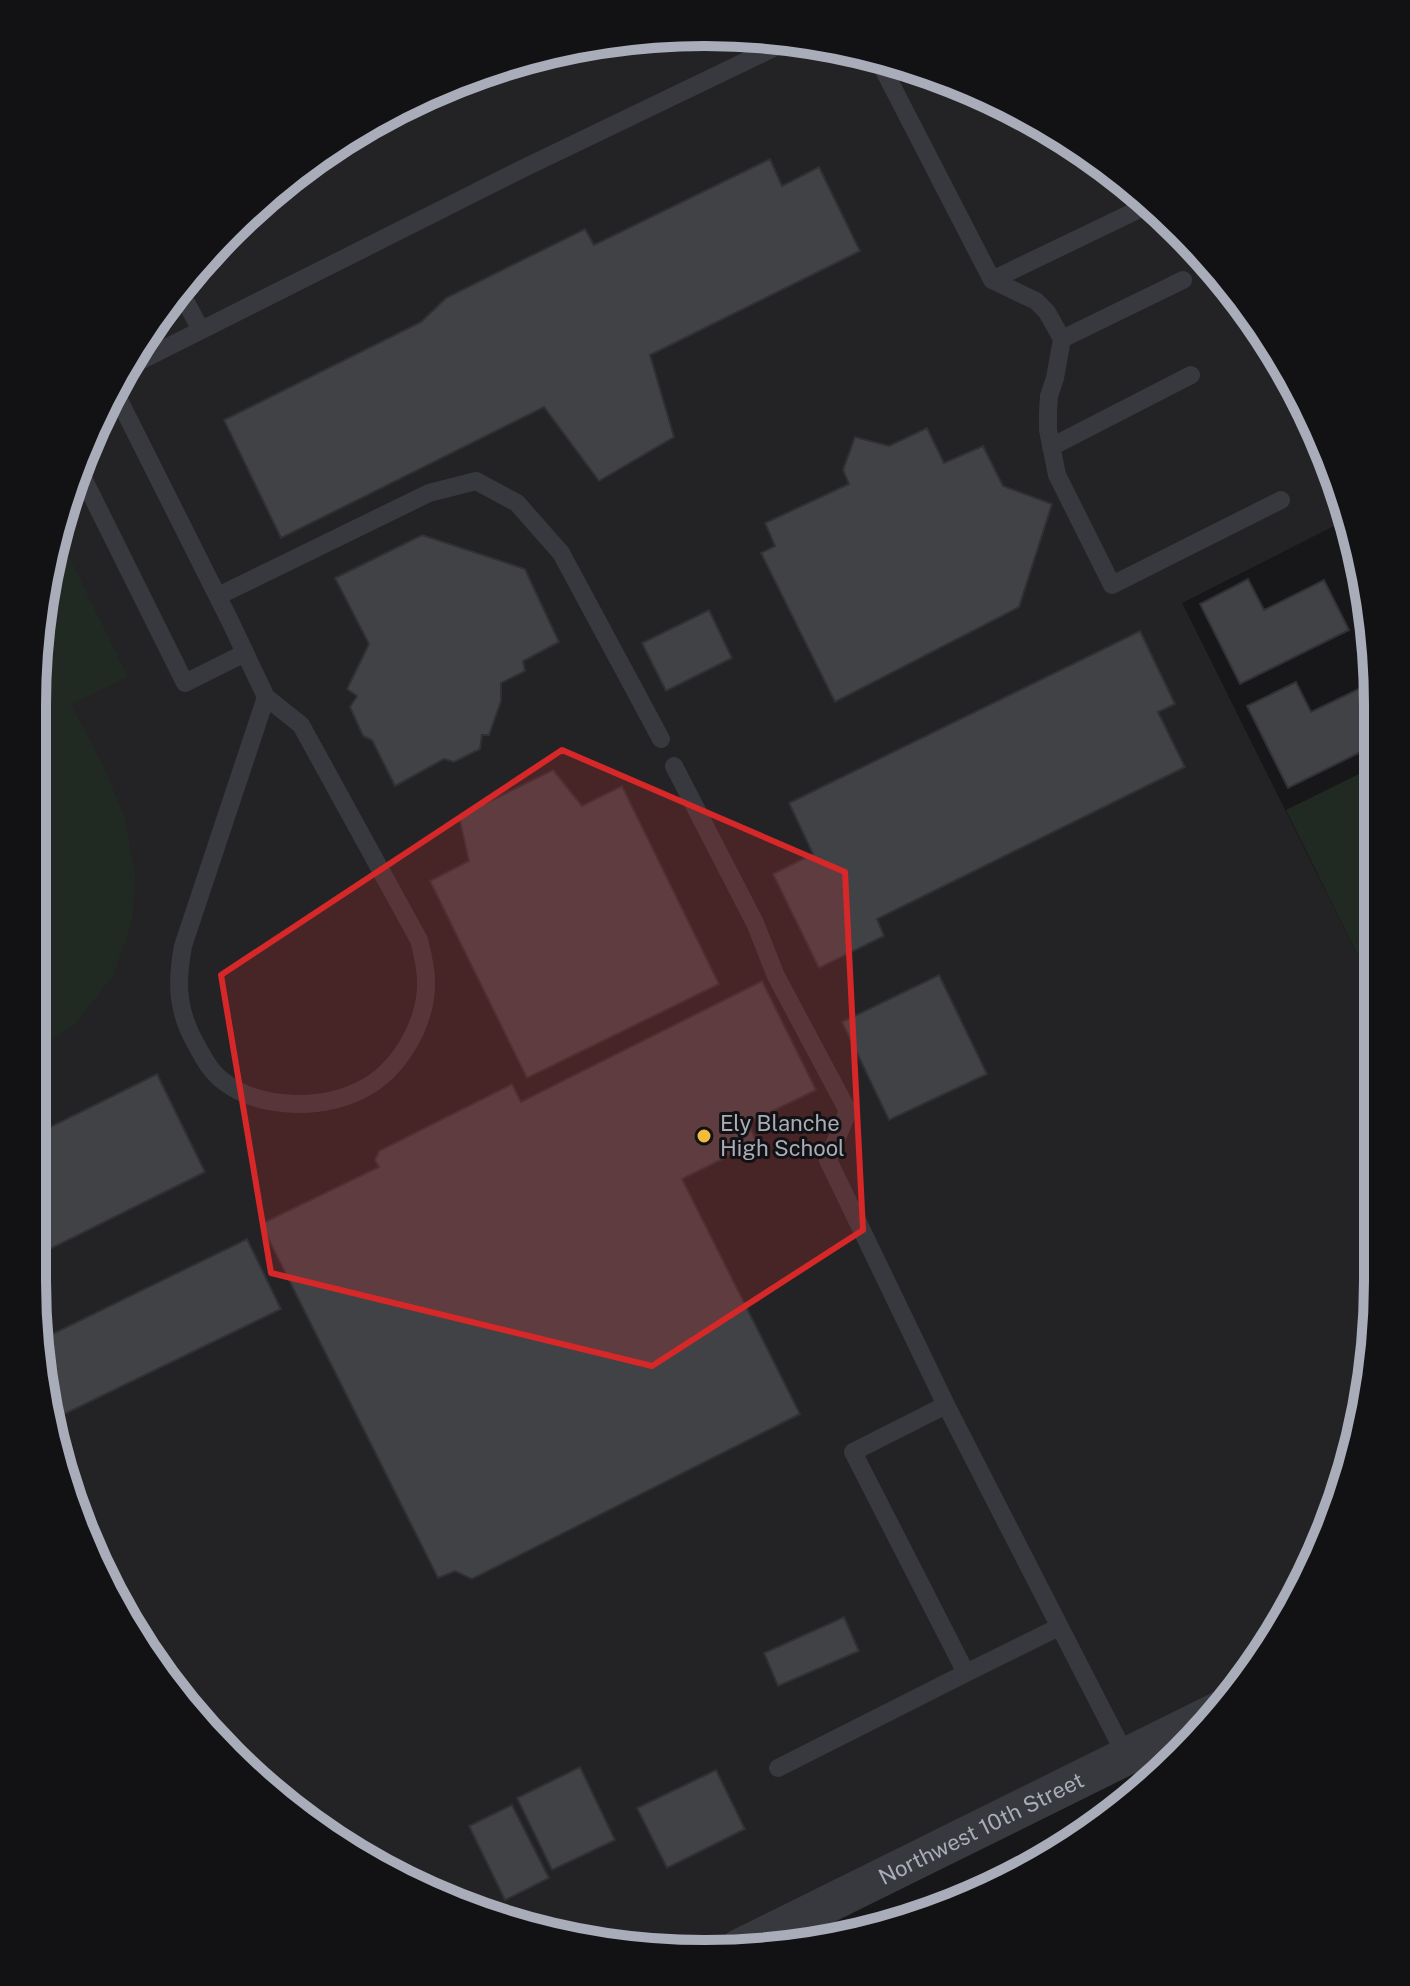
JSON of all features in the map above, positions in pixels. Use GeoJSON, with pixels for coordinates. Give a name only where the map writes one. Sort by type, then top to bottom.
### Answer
{"type":"FeatureCollection","features":[{"type":"Feature","properties":{"kind":"street","name":"Northwest 10th Street"},"geometry":{"type":"LineString","coordinates":[[760,1938],[1193,1723]]}},
{"type":"Feature","properties":{"kind":"lane"},"geometry":{"type":"LineString","coordinates":[[144,359],[755,48]]}},
{"type":"Feature","properties":{"kind":"lane"},"geometry":{"type":"LineString","coordinates":[[884,71],[992,280],[1036,301],[1047,312],[1062,339],[1049,396],[1051,447],[1057,475],[1112,585],[1281,500]]}},
{"type":"Feature","properties":{"kind":"lane"},"geometry":{"type":"LineString","coordinates":[[992,280],[1139,209]]}},
{"type":"Feature","properties":{"kind":"lane"},"geometry":{"type":"LineString","coordinates":[[1062,339],[1183,280]]}},
{"type":"Feature","properties":{"kind":"lane"},"geometry":{"type":"LineString","coordinates":[[185,300],[201,330]]}},
{"type":"Feature","properties":{"kind":"lane"},"geometry":{"type":"LineString","coordinates":[[1051,447],[1191,375]]}},
{"type":"Feature","properties":{"kind":"lane"},"geometry":{"type":"LineString","coordinates":[[120,402],[266,697],[301,725],[419,940],[426,987],[423,1010],[408,1045],[396,1062],[362,1090],[305,1104],[265,1100],[240,1091],[220,1079],[192,1038],[179,1001],[177,984],[183,946],[266,697]]}},
{"type":"Feature","properties":{"kind":"lane"},"geometry":{"type":"LineString","coordinates":[[218,596],[429,493],[476,481],[517,503],[561,553],[661,739]]}},
{"type":"Feature","properties":{"kind":"lane"},"geometry":{"type":"LineString","coordinates":[[85,482],[185,683],[245,653]]}},
{"type":"Feature","properties":{"kind":"lane"},"geometry":{"type":"LineString","coordinates":[[674,766],[755,923],[776,976],[848,1111],[828,1160],[946,1405],[1126,1756]]}},
{"type":"Feature","properties":{"kind":"lane"},"geometry":{"type":"LineString","coordinates":[[946,1405],[853,1452],[966,1673]]}},
{"type":"Feature","properties":{"kind":"lane"},"geometry":{"type":"LineString","coordinates":[[778,1768],[1059,1627]]}},
{"type":"Feature","properties":{"kind":"highlighted area"},"geometry":{"type":"Polygon","coordinates":[[[562,750],[845,872],[863,1230],[652,1366],[271,1273],[221,975],[562,750]]]}},
{"type":"Feature","properties":{"kind":"shaded area","name":"Ely Blanche High School"},"geometry":{"type":"Polygon","coordinates":[[[662,47],[748,47],[791,52],[876,68],[917,81],[957,96],[1034,134],[1106,182],[1140,210],[1171,239],[1228,304],[1276,376],[1296,414],[1314,453],[1339,524],[1182,603],[1364,968],[1363,1324],[1342,1452],[1314,1533],[1276,1611],[1212,1701],[745,1939],[662,1939],[619,1934],[534,1918],[453,1890],[375,1852],[304,1804],[239,1747],[182,1682],[134,1610],[114,1572],[96,1533],[68,1452],[47,1324],[46,705],[47,662],[59,576],[68,534],[96,453],[134,375],[182,304],[239,239],[304,182],[376,134],[414,114],[453,96],[534,68],[662,47]]]}},
{"type":"Feature","properties":{"kind":"shaded area"},"geometry":{"type":"Polygon","coordinates":[[[65,548],[128,677],[71,704],[105,770],[124,816],[135,871],[132,922],[113,976],[75,1024],[46,1044],[47,662],[65,548]]]}},
{"type":"Feature","properties":{"kind":"shaded area"},"geometry":{"type":"Polygon","coordinates":[[[1364,771],[1364,968],[1286,810],[1364,771]]]}},
{"type":"Feature","properties":{"kind":"building"},"geometry":{"type":"Polygon","coordinates":[[[770,159],[782,186],[819,167],[860,251],[650,355],[674,437],[599,481],[544,407],[281,538],[224,420],[421,322],[446,298],[585,229],[594,245],[770,159]]]}},
{"type":"Feature","properties":{"kind":"building"},"geometry":{"type":"Polygon","coordinates":[[[927,428],[944,463],[983,446],[1003,486],[1052,504],[1019,607],[835,702],[761,553],[775,546],[765,523],[849,484],[843,470],[855,437],[889,446],[927,428]]]}},
{"type":"Feature","properties":{"kind":"building"},"geometry":{"type":"Polygon","coordinates":[[[422,535],[525,569],[559,642],[523,661],[525,671],[501,683],[501,701],[489,735],[482,735],[480,749],[454,762],[444,759],[395,786],[372,740],[363,736],[350,707],[357,696],[347,689],[369,644],[335,578],[422,535]]]}},
{"type":"Feature","properties":{"kind":"building"},"geometry":{"type":"Polygon","coordinates":[[[1248,579],[1264,610],[1324,580],[1349,630],[1240,684],[1200,604],[1248,579]]]}},
{"type":"Feature","properties":{"kind":"building"},"geometry":{"type":"Polygon","coordinates":[[[709,610],[732,658],[666,691],[642,643],[709,610]]]}},
{"type":"Feature","properties":{"kind":"building"},"geometry":{"type":"Polygon","coordinates":[[[1140,631],[1175,704],[1158,712],[1185,767],[877,919],[884,936],[819,968],[773,874],[813,854],[789,803],[1140,631]]]}},
{"type":"Feature","properties":{"kind":"building"},"geometry":{"type":"Polygon","coordinates":[[[1296,682],[1311,712],[1364,687],[1364,750],[1288,788],[1247,706],[1296,682]]]}},
{"type":"Feature","properties":{"kind":"building"},"geometry":{"type":"Polygon","coordinates":[[[553,770],[582,806],[622,786],[719,984],[527,1078],[430,881],[469,861],[459,816],[553,770]]]}},
{"type":"Feature","properties":{"kind":"building"},"geometry":{"type":"Polygon","coordinates":[[[939,975],[987,1074],[889,1120],[842,1022],[939,975]]]}},
{"type":"Feature","properties":{"kind":"building"},"geometry":{"type":"Polygon","coordinates":[[[762,981],[816,1090],[748,1123],[757,1142],[682,1179],[800,1414],[472,1579],[455,1571],[438,1578],[261,1224],[379,1167],[375,1160],[379,1151],[512,1084],[521,1102],[762,981]]]}},
{"type":"Feature","properties":{"kind":"building"},"geometry":{"type":"Polygon","coordinates":[[[157,1074],[205,1172],[46,1251],[46,1129],[157,1074]]]}},
{"type":"Feature","properties":{"kind":"building"},"geometry":{"type":"Polygon","coordinates":[[[247,1239],[281,1309],[60,1416],[48,1336],[247,1239]]]}},
{"type":"Feature","properties":{"kind":"building"},"geometry":{"type":"Polygon","coordinates":[[[844,1617],[859,1651],[778,1686],[764,1653],[844,1617]]]}},
{"type":"Feature","properties":{"kind":"building"},"geometry":{"type":"Polygon","coordinates":[[[580,1767],[615,1840],[552,1870],[517,1798],[580,1767]]]}},
{"type":"Feature","properties":{"kind":"building"},"geometry":{"type":"Polygon","coordinates":[[[716,1770],[745,1829],[667,1868],[637,1808],[716,1770]]]}},
{"type":"Feature","properties":{"kind":"building"},"geometry":{"type":"Polygon","coordinates":[[[512,1805],[549,1878],[505,1900],[469,1826],[512,1805]]]}},
{"type":"Feature","properties":{"kind":"place","name":"Ely Blanche High School"},"geometry":{"type":"Point","coordinates":[704,1136]}}]}
